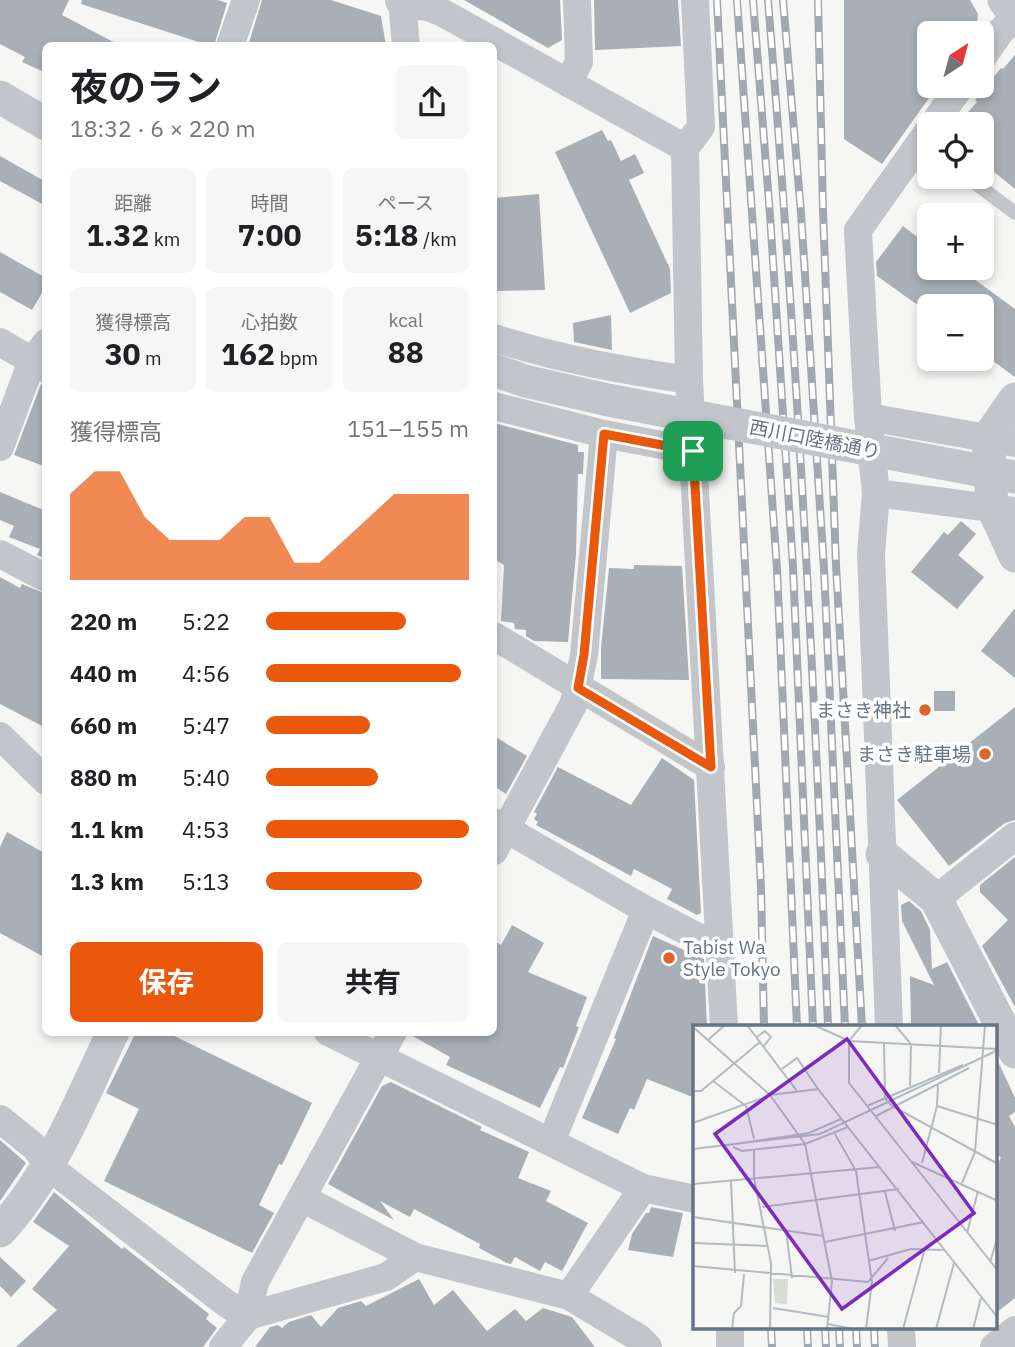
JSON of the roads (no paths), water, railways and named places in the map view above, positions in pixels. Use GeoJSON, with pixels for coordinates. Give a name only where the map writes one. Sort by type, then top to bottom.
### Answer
{"type":"FeatureCollection","features":[{"type":"Feature","properties":{"kind":"street"},"geometry":{"type":"LineString","coordinates":[[231,42],[246,0]]}},
{"type":"Feature","properties":{"kind":"street"},"geometry":{"type":"LineString","coordinates":[[568,83],[579,62],[577,0]]}},
{"type":"Feature","properties":{"kind":"street"},"geometry":{"type":"LineString","coordinates":[[695,0],[701,127],[685,148],[690,380],[723,1025]]}},
{"type":"Feature","properties":{"kind":"street"},"geometry":{"type":"LineString","coordinates":[[994,42],[1015,16],[1004,0]]}},
{"type":"Feature","properties":{"kind":"street"},"geometry":{"type":"LineString","coordinates":[[406,42],[409,1],[443,13],[495,42]]}},
{"type":"Feature","properties":{"kind":"street"},"geometry":{"type":"LineString","coordinates":[[497,43],[685,148]]}},
{"type":"Feature","properties":{"kind":"street"},"geometry":{"type":"LineString","coordinates":[[0,97],[42,122]]}},
{"type":"Feature","properties":{"kind":"street"},"geometry":{"type":"LineString","coordinates":[[889,1025],[871,554],[876,493],[868,416],[858,230],[917,151]]}},
{"type":"Feature","properties":{"kind":"street"},"geometry":{"type":"LineString","coordinates":[[497,339],[546,355],[604,368],[690,380]]}},
{"type":"Feature","properties":{"kind":"street"},"geometry":{"type":"LineString","coordinates":[[0,342],[41,357],[0,447]]}},
{"type":"Feature","properties":{"kind":"street","name":"西川口陸橋通り"},"geometry":{"type":"LineString","coordinates":[[497,371],[526,381],[608,400],[1015,477]]}},
{"type":"Feature","properties":{"kind":"street"},"geometry":{"type":"LineString","coordinates":[[1015,399],[1002,441],[1004,508],[1015,556]]}},
{"type":"Feature","properties":{"kind":"street"},"geometry":{"type":"LineString","coordinates":[[497,407],[604,434],[693,451]]}},
{"type":"Feature","properties":{"kind":"street"},"geometry":{"type":"LineString","coordinates":[[868,416],[1002,441]]}},
{"type":"Feature","properties":{"kind":"street"},"geometry":{"type":"LineString","coordinates":[[604,434],[584,655],[578,688],[574,703],[498,834],[721,949]]}},
{"type":"Feature","properties":{"kind":"street"},"geometry":{"type":"LineString","coordinates":[[876,493],[1004,508]]}},
{"type":"Feature","properties":{"kind":"street"},"geometry":{"type":"LineString","coordinates":[[0,554],[42,576]]}},
{"type":"Feature","properties":{"kind":"street"},"geometry":{"type":"LineString","coordinates":[[497,638],[711,767]]}},
{"type":"Feature","properties":{"kind":"street"},"geometry":{"type":"LineString","coordinates":[[2,744],[42,778]]}},
{"type":"Feature","properties":{"kind":"street"},"geometry":{"type":"LineString","coordinates":[[936,900],[1015,835]]}},
{"type":"Feature","properties":{"kind":"street"},"geometry":{"type":"LineString","coordinates":[[882,854],[936,900],[1015,1052]]}},
{"type":"Feature","properties":{"kind":"street"},"geometry":{"type":"LineString","coordinates":[[551,1142],[646,910]]}},
{"type":"Feature","properties":{"kind":"street"},"geometry":{"type":"LineString","coordinates":[[0,1231],[14,1216],[48,1167],[111,1036]]}},
{"type":"Feature","properties":{"kind":"street"},"geometry":{"type":"LineString","coordinates":[[336,1036],[643,1188],[693,1199]]}},
{"type":"Feature","properties":{"kind":"street"},"geometry":{"type":"LineString","coordinates":[[232,1344],[248,1317],[255,1282],[391,1036]]}},
{"type":"Feature","properties":{"kind":"street"},"geometry":{"type":"LineString","coordinates":[[0,1119],[36,1148],[48,1167],[227,1304],[248,1317],[386,1277],[415,1258]]}},
{"type":"Feature","properties":{"kind":"street"},"geometry":{"type":"LineString","coordinates":[[569,1296],[643,1188]]}},
{"type":"Feature","properties":{"kind":"street"},"geometry":{"type":"LineString","coordinates":[[302,1198],[415,1258],[569,1296],[638,1344]]}},
{"type":"Feature","properties":{"kind":"street"},"geometry":{"type":"LineString","coordinates":[[994,1347],[1015,1329]]}},
{"type":"Feature","properties":{"kind":"lane"},"geometry":{"type":"LineString","coordinates":[[983,189],[1015,213]]}},
{"type":"Feature","properties":{"kind":"railway"},"geometry":{"type":"LineString","coordinates":[[717,0],[761,887],[764,1025]]}},
{"type":"Feature","properties":{"kind":"railway"},"geometry":{"type":"LineString","coordinates":[[737,0],[777,569],[797,1025]]}},
{"type":"Feature","properties":{"kind":"railway"},"geometry":{"type":"LineString","coordinates":[[753,0],[793,567],[813,1025]]}},
{"type":"Feature","properties":{"kind":"railway"},"geometry":{"type":"LineString","coordinates":[[768,0],[804,513],[828,1025]]}},
{"type":"Feature","properties":{"kind":"railway"},"geometry":{"type":"LineString","coordinates":[[783,0],[801,213],[824,569],[845,1025]]}},
{"type":"Feature","properties":{"kind":"railway"},"geometry":{"type":"LineString","coordinates":[[818,0],[836,565],[862,1025]]}},
{"type":"Feature","properties":{"kind":"railway"},"geometry":{"type":"LineString","coordinates":[[771,1330],[772,1347]]}},
{"type":"Feature","properties":{"kind":"railway"},"geometry":{"type":"LineString","coordinates":[[807,1330],[808,1347]]}},
{"type":"Feature","properties":{"kind":"railway"},"geometry":{"type":"LineString","coordinates":[[825,1330],[826,1347]]}},
{"type":"Feature","properties":{"kind":"railway"},"geometry":{"type":"LineString","coordinates":[[839,1330],[840,1347]]}},
{"type":"Feature","properties":{"kind":"railway"},"geometry":{"type":"LineString","coordinates":[[856,1330],[857,1347]]}},
{"type":"Feature","properties":{"kind":"railway"},"geometry":{"type":"LineString","coordinates":[[874,1330],[875,1347]]}},
{"type":"Feature","properties":{"kind":"place","name":"まさき神社"},"geometry":{"type":"Point","coordinates":[925,710]}},
{"type":"Feature","properties":{"kind":"place","name":"まさき駐車場"},"geometry":{"type":"Point","coordinates":[985,754]}},
{"type":"Feature","properties":{"kind":"place","name":"Tabist Wa Style Tokyo"},"geometry":{"type":"Point","coordinates":[669,958]}}]}
